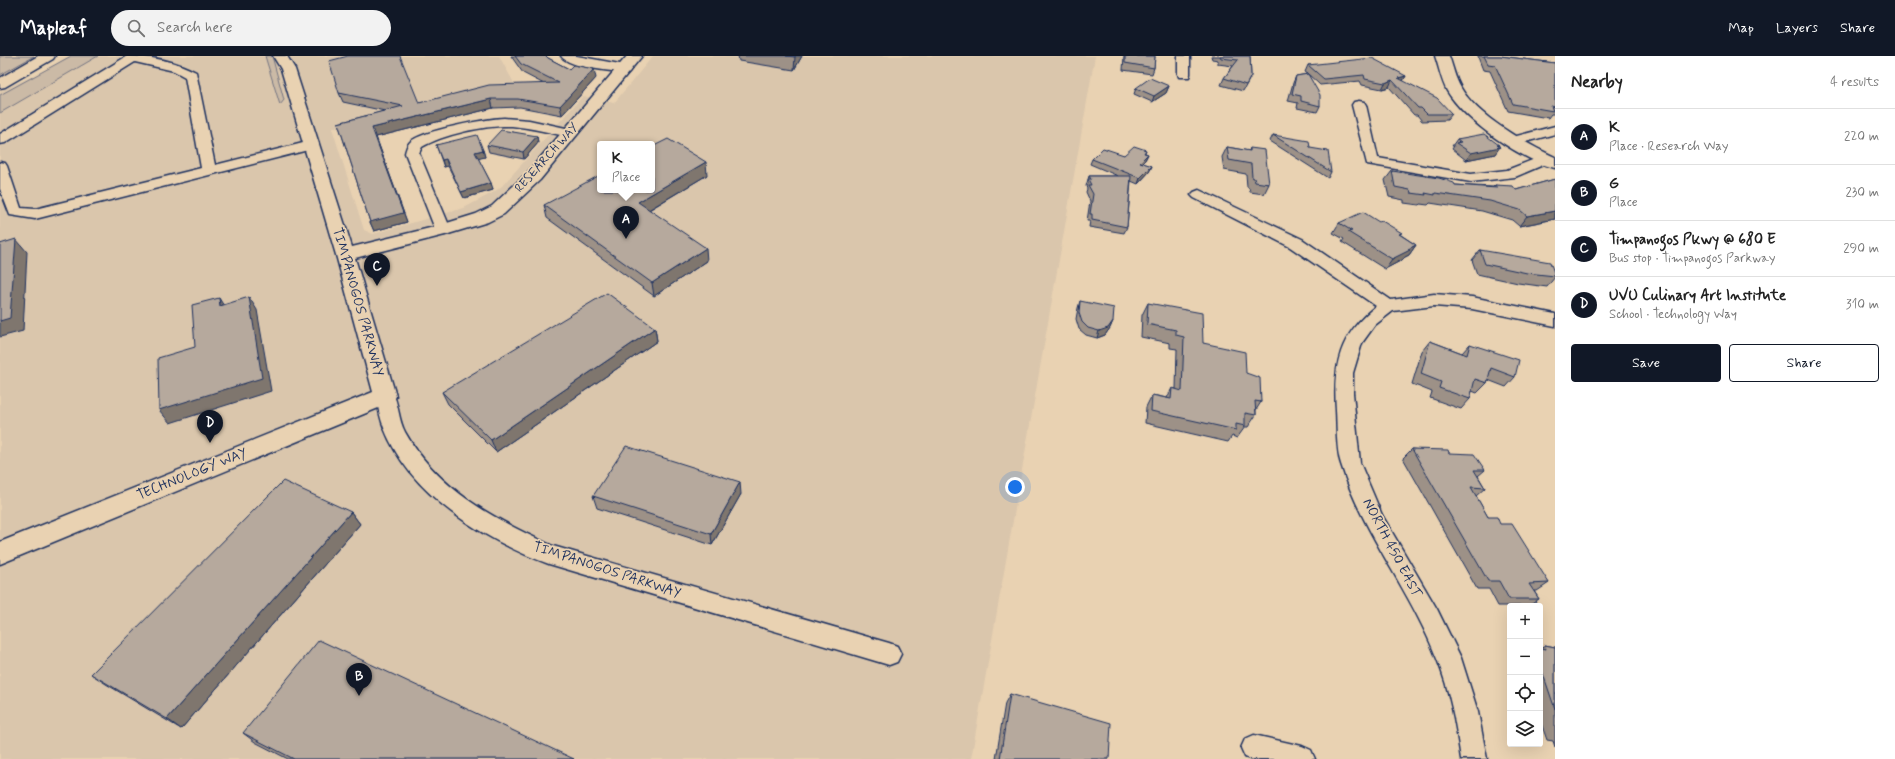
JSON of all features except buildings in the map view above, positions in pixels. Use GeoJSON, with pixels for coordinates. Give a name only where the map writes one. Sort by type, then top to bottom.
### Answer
{"type":"FeatureCollection","features":[{"type":"Feature","properties":{"kind":"street"},"geometry":{"type":"LineString","coordinates":[[0,84],[48,56]]}},
{"type":"Feature","properties":{"kind":"street","name":"TIMPANOGOS PARKWAY"},"geometry":{"type":"LineString","coordinates":[[280,56],[288,69],[345,255],[396,434],[422,475],[453,502],[509,535],[549,554],[889,654]]}},
{"type":"Feature","properties":{"kind":"street"},"geometry":{"type":"LineString","coordinates":[[567,56],[577,61],[630,62]]}},
{"type":"Feature","properties":{"kind":"street"},"geometry":{"type":"LineString","coordinates":[[1184,56],[1184,74]]}},
{"type":"Feature","properties":{"kind":"street"},"geometry":{"type":"LineString","coordinates":[[1442,56],[1455,90],[1474,112],[1494,128],[1514,141],[1550,161]]}},
{"type":"Feature","properties":{"kind":"street"},"geometry":{"type":"LineString","coordinates":[[0,140],[134,57],[178,68],[191,75],[209,170]]}},
{"type":"Feature","properties":{"kind":"street","name":"RESEARCH WAY"},"geometry":{"type":"LineString","coordinates":[[345,255],[443,230],[482,218],[498,210],[534,176],[630,62]]}},
{"type":"Feature","properties":{"kind":"street"},"geometry":{"type":"LineString","coordinates":[[1359,105],[1372,161],[1471,178],[1510,174],[1550,161]]}},
{"type":"Feature","properties":{"kind":"street"},"geometry":{"type":"LineString","coordinates":[[443,230],[412,153],[415,145],[431,138],[474,126],[504,122],[524,124],[570,133]]}},
{"type":"Feature","properties":{"kind":"street"},"geometry":{"type":"LineString","coordinates":[[1514,141],[1555,130]]}},
{"type":"Feature","properties":{"kind":"street"},"geometry":{"type":"LineString","coordinates":[[0,166],[15,212],[35,214],[311,145]]}},
{"type":"Feature","properties":{"kind":"street"},"geometry":{"type":"LineString","coordinates":[[1199,196],[1296,243],[1388,306],[1434,300],[1472,303],[1555,320]]}},
{"type":"Feature","properties":{"kind":"street","name":"NORTH 450 EAST"},"geometry":{"type":"LineString","coordinates":[[1388,306],[1369,321],[1354,341],[1344,373],[1344,393],[1350,463],[1373,519],[1429,616],[1449,658],[1466,712],[1474,759]]}},
{"type":"Feature","properties":{"kind":"street","name":"TECHNOLOGY WAY"},"geometry":{"type":"LineString","coordinates":[[0,553],[385,396]]}},
{"type":"Feature","properties":{"kind":"street"},"geometry":{"type":"LineString","coordinates":[[1254,748],[1302,759]]}},
{"type":"Feature","properties":{"kind":"shaded area"},"geometry":{"type":"Polygon","coordinates":[[[0,56],[34,56],[0,75],[0,56]]]}},
{"type":"Feature","properties":{"kind":"shaded area"},"geometry":{"type":"Polygon","coordinates":[[[69,56],[499,56],[514,83],[332,128],[364,230],[373,234],[464,208],[494,192],[502,186],[583,96],[614,103],[653,56],[1095,56],[971,759],[0,759],[0,91],[41,72],[69,56]]]}},
{"type":"Feature","properties":{"kind":"shaded area"},"geometry":{"type":"Polygon","coordinates":[[[71,56],[98,56],[0,113],[0,95],[71,56]]]}},
{"type":"Feature","properties":{"kind":"shaded area"},"geometry":{"type":"Polygon","coordinates":[[[265,56],[272,56],[284,100],[280,105],[265,56]]]}},
{"type":"Feature","properties":{"kind":"place","name":"K"},"geometry":{"type":"Point","coordinates":[626,239]}},
{"type":"Feature","properties":{"kind":"place","name":"Timpanogos Pkwy @ 680 E"},"geometry":{"type":"Point","coordinates":[377,286]}},
{"type":"Feature","properties":{"kind":"place","name":"UVU Culinary Art Institute"},"geometry":{"type":"Point","coordinates":[210,443]}},
{"type":"Feature","properties":{"kind":"place","name":"G"},"geometry":{"type":"Point","coordinates":[359,696]}}]}
